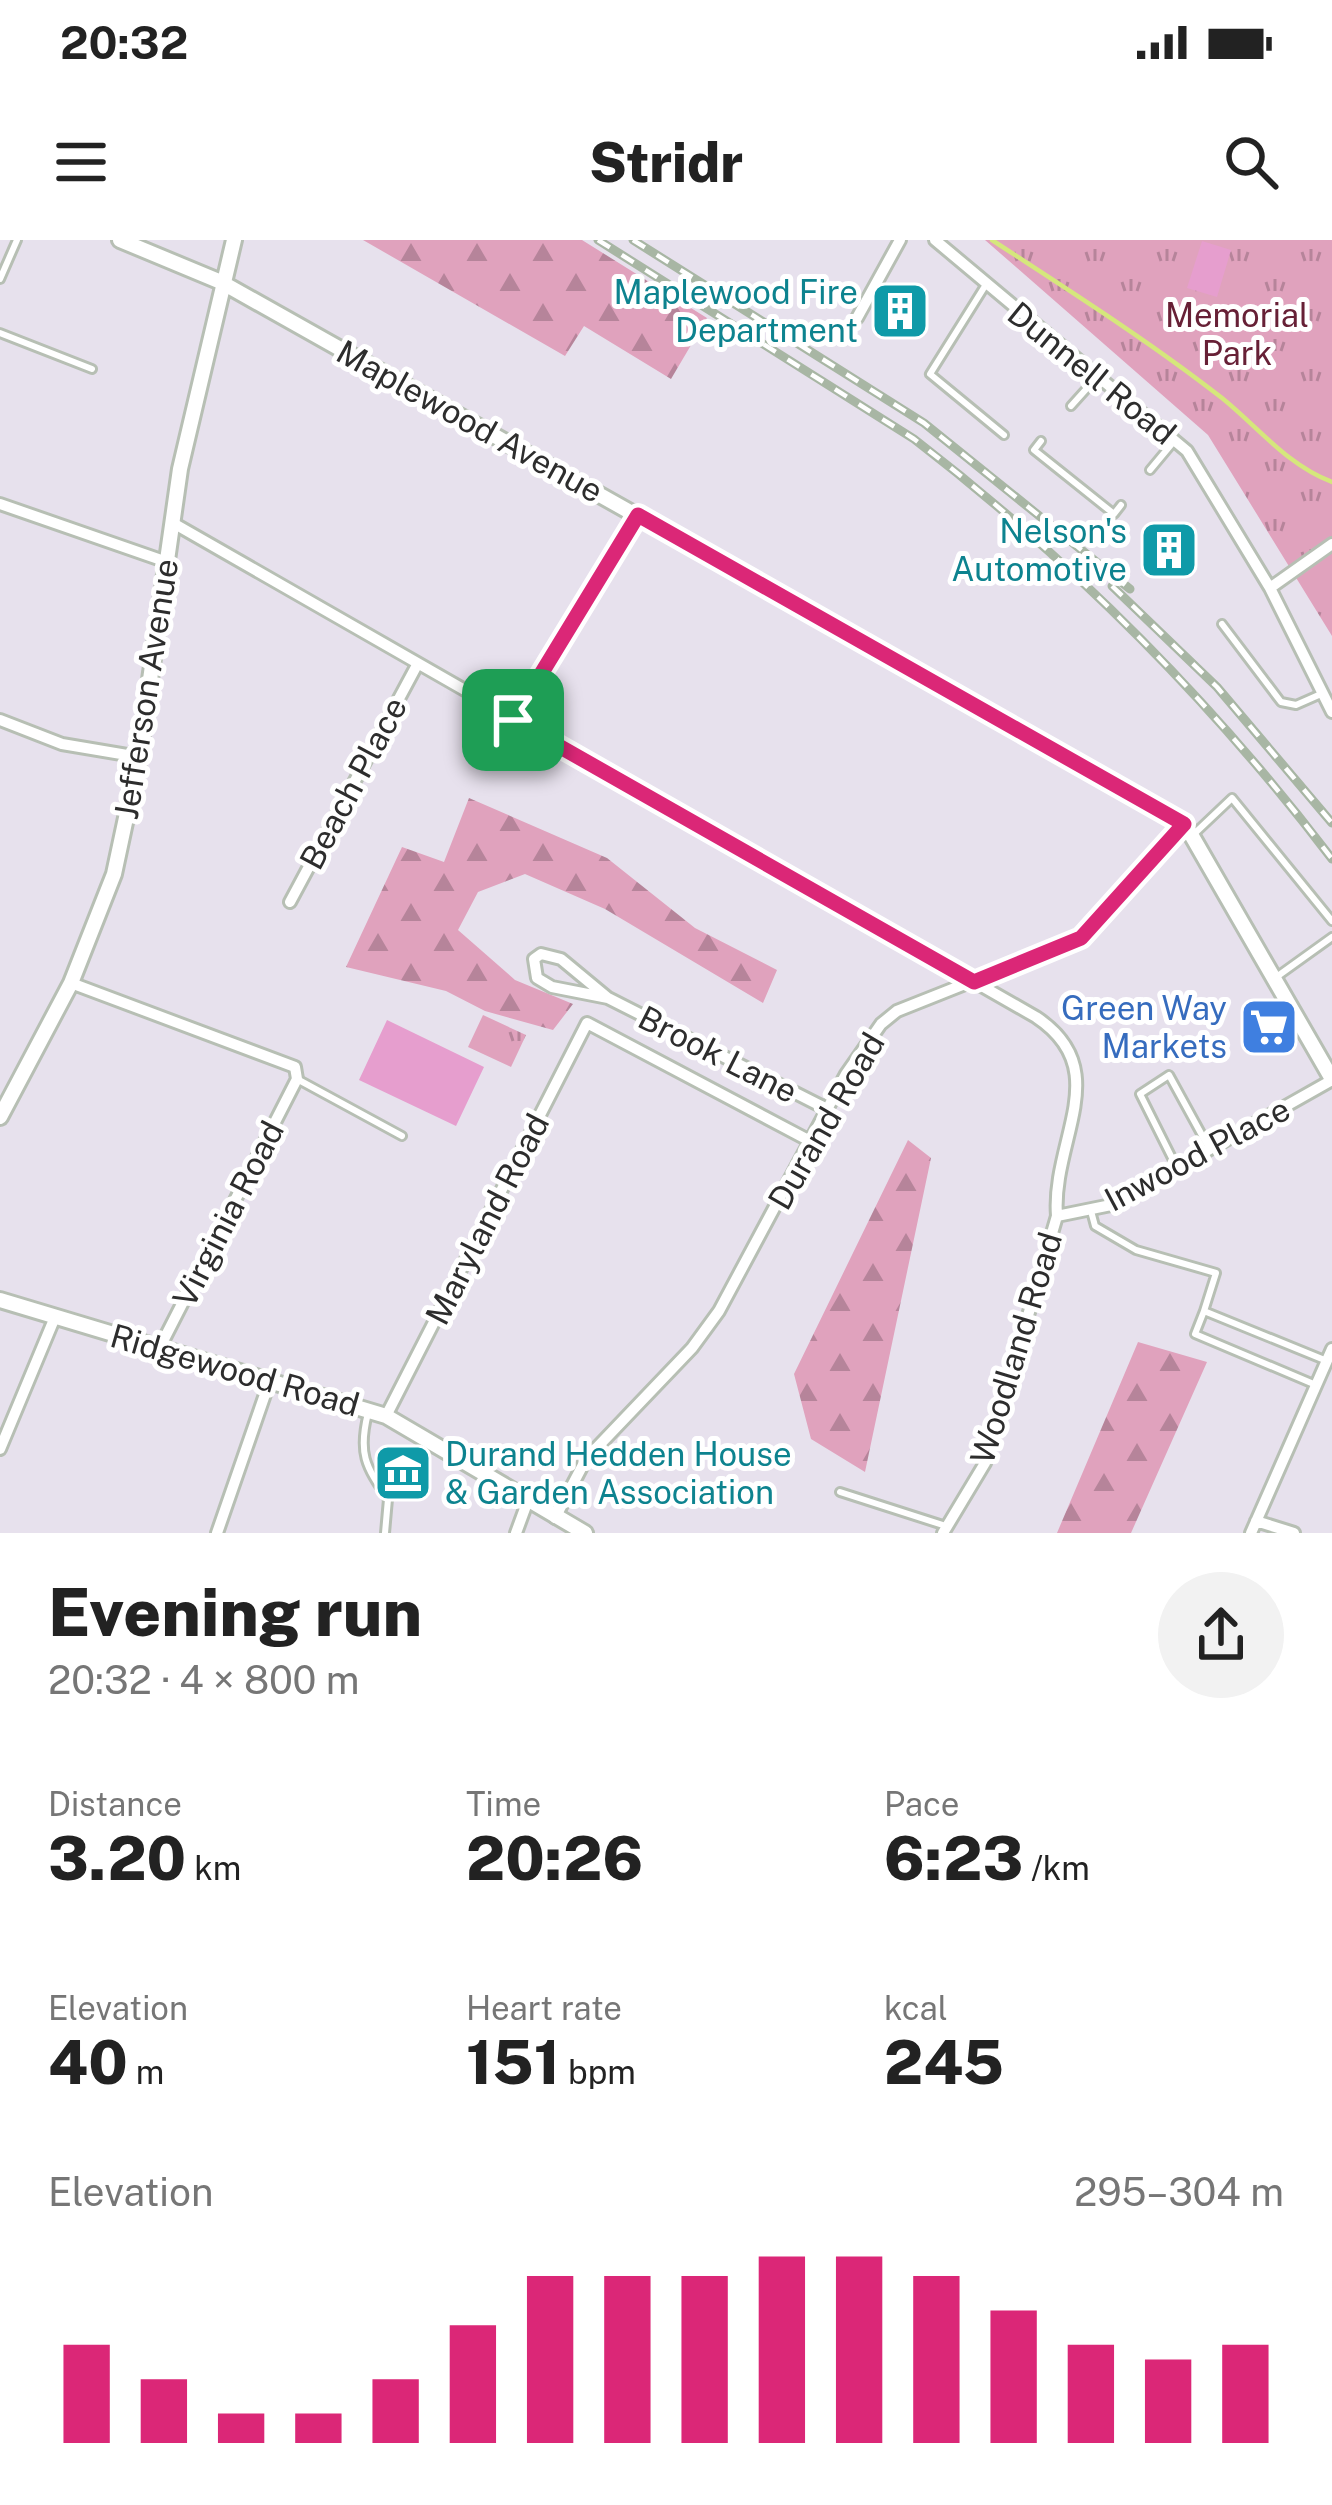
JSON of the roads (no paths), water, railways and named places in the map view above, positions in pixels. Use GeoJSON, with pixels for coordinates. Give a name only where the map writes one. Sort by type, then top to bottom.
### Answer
{"type":"FeatureCollection","features":[{"type":"Feature","properties":{"kind":"street","name":"Maplewood Avenue"},"geometry":{"type":"LineString","coordinates":[[120,240],[221,283],[1189,829]]}},
{"type":"Feature","properties":{"kind":"street","name":"Jefferson Avenue"},"geometry":{"type":"LineString","coordinates":[[0,1118],[71,983],[114,874],[139,757],[173,523],[221,283],[234,240]]}},
{"type":"Feature","properties":{"kind":"street"},"geometry":{"type":"LineString","coordinates":[[857,318],[900,240]]}},
{"type":"Feature","properties":{"kind":"street","name":"Dunnell Road"},"geometry":{"type":"LineString","coordinates":[[935,240],[1175,440],[1203,473],[1270,588],[1332,712]]}},
{"type":"Feature","properties":{"kind":"street"},"geometry":{"type":"LineString","coordinates":[[0,504],[167,562]]}},
{"type":"Feature","properties":{"kind":"street"},"geometry":{"type":"LineString","coordinates":[[513,720],[638,515]]}},
{"type":"Feature","properties":{"kind":"street","name":"Woodland Road"},"geometry":{"type":"LineString","coordinates":[[173,523],[1051,1027],[1074,1059],[1077,1099],[1057,1177],[1057,1216],[985,1463],[944,1529]]}},
{"type":"Feature","properties":{"kind":"street"},"geometry":{"type":"LineString","coordinates":[[1270,588],[1332,544]]}},
{"type":"Feature","properties":{"kind":"street","name":"Beach Place"},"geometry":{"type":"LineString","coordinates":[[290,902],[417,665]]}},
{"type":"Feature","properties":{"kind":"street"},"geometry":{"type":"LineString","coordinates":[[0,720],[62,744],[139,757]]}},
{"type":"Feature","properties":{"kind":"street"},"geometry":{"type":"LineString","coordinates":[[1189,829],[1332,1080]]}},
{"type":"Feature","properties":{"kind":"street","name":"Durand Road"},"geometry":{"type":"LineString","coordinates":[[555,1518],[586,1459],[692,1348],[719,1311],[827,1109],[881,1024],[897,1011],[1081,938],[1189,829]]}},
{"type":"Feature","properties":{"kind":"street","name":"Brook Lane"},"geometry":{"type":"LineString","coordinates":[[608,998],[552,987],[537,978],[534,959],[541,954],[561,959],[608,998],[827,1109]]}},
{"type":"Feature","properties":{"kind":"street"},"geometry":{"type":"LineString","coordinates":[[71,983],[295,1067],[297,1079]]}},
{"type":"Feature","properties":{"kind":"street","name":"Maryland Road"},"geometry":{"type":"LineString","coordinates":[[386,1416],[587,1022],[810,1141]]}},
{"type":"Feature","properties":{"kind":"street","name":"Virginia Road"},"geometry":{"type":"LineString","coordinates":[[159,1348],[297,1079]]}},
{"type":"Feature","properties":{"kind":"street","name":"Inwood Place"},"geometry":{"type":"LineString","coordinates":[[1057,1216],[1091,1211],[1332,1080]]}},
{"type":"Feature","properties":{"kind":"street","name":"Ridgewood Road"},"geometry":{"type":"LineString","coordinates":[[0,1300],[386,1416],[585,1533]]}},
{"type":"Feature","properties":{"kind":"street"},"geometry":{"type":"LineString","coordinates":[[0,1449],[55,1317]]}},
{"type":"Feature","properties":{"kind":"street"},"geometry":{"type":"LineString","coordinates":[[1294,1533],[1253,1527],[1329,1355]]}},
{"type":"Feature","properties":{"kind":"street"},"geometry":{"type":"LineString","coordinates":[[217,1533],[270,1380]]}},
{"type":"Feature","properties":{"kind":"street"},"geometry":{"type":"LineString","coordinates":[[517,1533],[527,1503]]}},
{"type":"Feature","properties":{"kind":"lane"},"geometry":{"type":"LineString","coordinates":[[0,279],[17,240]]}},
{"type":"Feature","properties":{"kind":"lane"},"geometry":{"type":"LineString","coordinates":[[986,286],[930,374],[1004,435]]}},
{"type":"Feature","properties":{"kind":"lane"},"geometry":{"type":"LineString","coordinates":[[0,333],[92,370]]}},
{"type":"Feature","properties":{"kind":"lane"},"geometry":{"type":"LineString","coordinates":[[1071,406],[1098,376]]}},
{"type":"Feature","properties":{"kind":"lane"},"geometry":{"type":"LineString","coordinates":[[1150,470],[1175,440]]}},
{"type":"Feature","properties":{"kind":"lane"},"geometry":{"type":"LineString","coordinates":[[1042,441],[1034,450],[1114,514],[1121,505]]}},
{"type":"Feature","properties":{"kind":"lane"},"geometry":{"type":"LineString","coordinates":[[1222,625],[1281,702],[1296,705],[1322,694]]}},
{"type":"Feature","properties":{"kind":"lane"},"geometry":{"type":"LineString","coordinates":[[1189,829],[1232,798],[1332,921]]}},
{"type":"Feature","properties":{"kind":"lane"},"geometry":{"type":"LineString","coordinates":[[1275,978],[1332,937]]}},
{"type":"Feature","properties":{"kind":"lane"},"geometry":{"type":"LineString","coordinates":[[1177,1168],[1140,1094],[1169,1076],[1210,1149]]}},
{"type":"Feature","properties":{"kind":"lane"},"geometry":{"type":"LineString","coordinates":[[297,1079],[402,1136]]}},
{"type":"Feature","properties":{"kind":"lane"},"geometry":{"type":"LineString","coordinates":[[1091,1211],[1095,1226],[1136,1250],[1216,1273],[1195,1334],[1316,1385]]}},
{"type":"Feature","properties":{"kind":"lane"},"geometry":{"type":"LineString","coordinates":[[1204,1311],[1329,1355]]}},
{"type":"Feature","properties":{"kind":"lane"},"geometry":{"type":"LineString","coordinates":[[369,1410],[361,1453],[388,1498],[385,1533]]}},
{"type":"Feature","properties":{"kind":"lane"},"geometry":{"type":"LineString","coordinates":[[840,1492],[944,1529]]}},
{"type":"Feature","properties":{"kind":"waterway"},"geometry":{"type":"LineString","coordinates":[[992,240],[1166,356],[1287,456],[1332,482]]}},
{"type":"Feature","properties":{"kind":"railway"},"geometry":{"type":"LineString","coordinates":[[598,240],[914,439],[1029,533],[1188,689],[1332,859]]}},
{"type":"Feature","properties":{"kind":"railway"},"geometry":{"type":"LineString","coordinates":[[633,240],[924,423],[1130,589]]}},
{"type":"Feature","properties":{"kind":"railway"},"geometry":{"type":"LineString","coordinates":[[1112,586],[1217,687],[1332,823]]}},
{"type":"Feature","properties":{"kind":"place","name":"Maplewood Fire Department"},"geometry":{"type":"Point","coordinates":[900,311]}},
{"type":"Feature","properties":{"kind":"place","name":"Nelson's Automotive"},"geometry":{"type":"Point","coordinates":[1169,550]}},
{"type":"Feature","properties":{"kind":"place","name":"Green Way Markets"},"geometry":{"type":"Point","coordinates":[1269,1027]}},
{"type":"Feature","properties":{"kind":"place","name":"Durand Hedden House & Garden Association"},"geometry":{"type":"Point","coordinates":[403,1473]}},
{"type":"Feature","properties":{"kind":"park label","name":"Memorial Park"},"geometry":{"type":"Point","coordinates":[1237,334]}}]}
